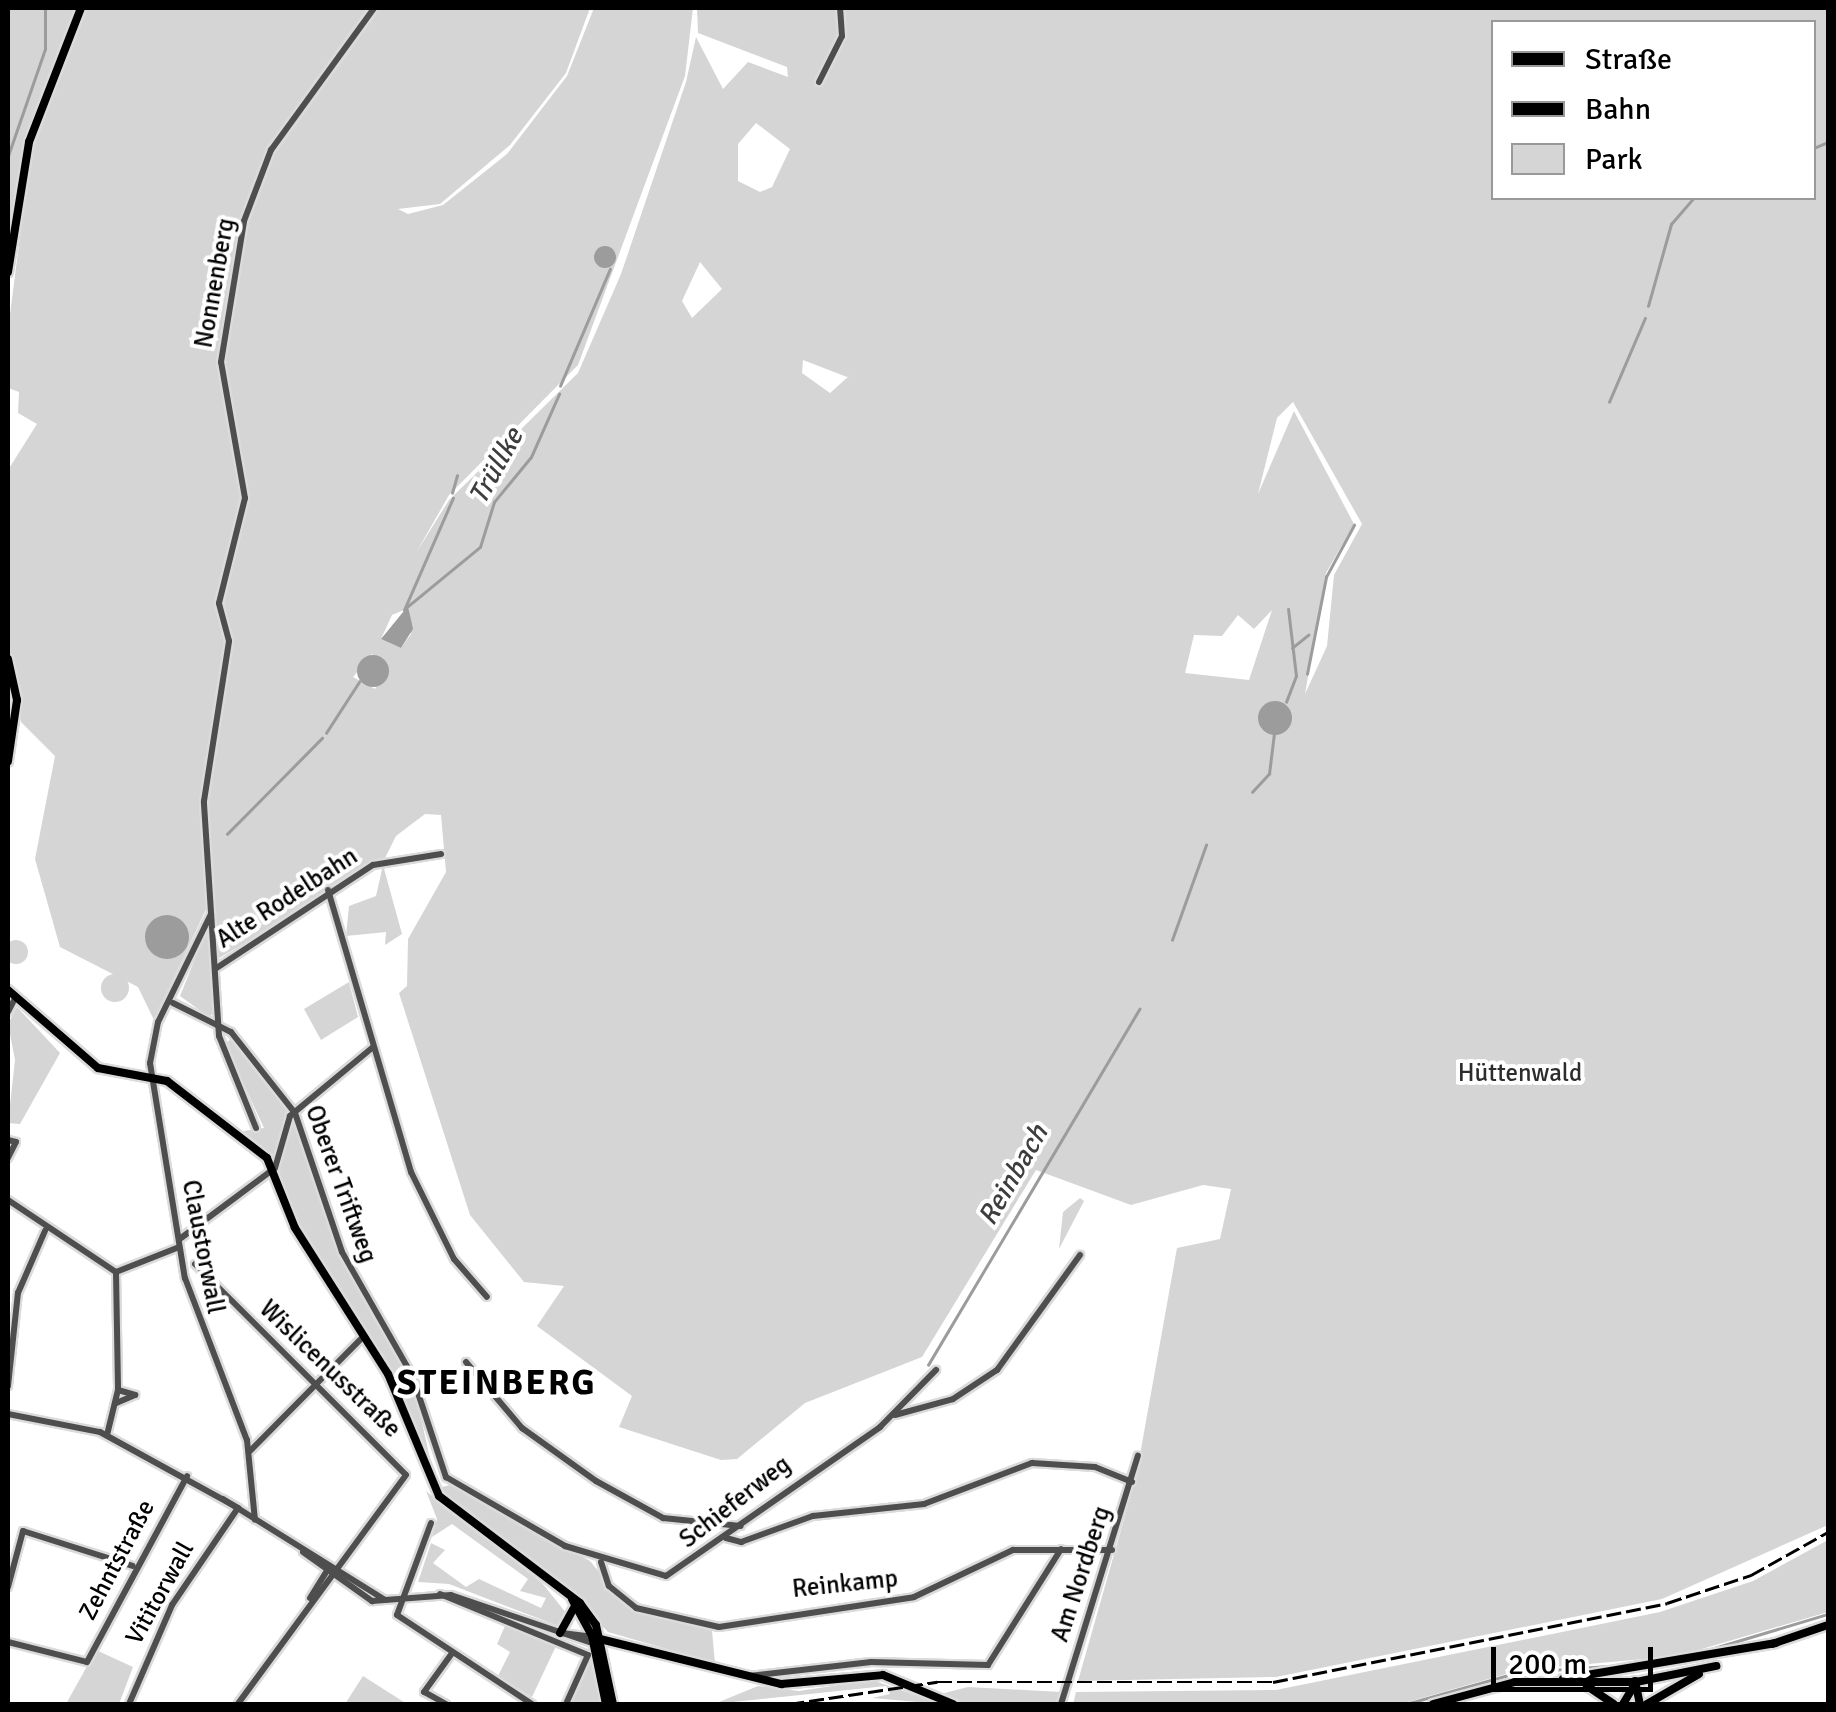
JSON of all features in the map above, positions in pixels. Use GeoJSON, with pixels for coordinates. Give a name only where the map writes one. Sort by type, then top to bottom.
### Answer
{"type":"FeatureCollection","features":[{"type":"Feature","properties":{"kind":"main road"},"geometry":{"type":"LineString","coordinates":[[8,272],[29,142],[81,8]]}},
{"type":"Feature","properties":{"kind":"main road"},"geometry":{"type":"LineString","coordinates":[[8,659],[17,700],[8,761]]}},
{"type":"Feature","properties":{"kind":"main road"},"geometry":{"type":"LineString","coordinates":[[8,990],[103,1070],[151,1074],[256,1150],[272,1170],[295,1228],[364,1336],[432,1485],[451,1507],[570,1595],[597,1641],[609,1704]]}},
{"type":"Feature","properties":{"kind":"main road"},"geometry":{"type":"LineString","coordinates":[[570,1595],[597,1641],[792,1685],[883,1675],[953,1704]]}},
{"type":"Feature","properties":{"kind":"main road"},"geometry":{"type":"LineString","coordinates":[[560,1633],[575,1606]]}},
{"type":"Feature","properties":{"kind":"main road"},"geometry":{"type":"LineString","coordinates":[[1647,1704],[1716,1666],[1828,1624]]}},
{"type":"Feature","properties":{"kind":"main road"},"geometry":{"type":"LineString","coordinates":[[1433,1704],[1559,1680],[1662,1668],[1776,1643]]}},
{"type":"Feature","properties":{"kind":"main road"},"geometry":{"type":"LineString","coordinates":[[1559,1680],[1583,1684],[1636,1682],[1716,1666]]}},
{"type":"Feature","properties":{"kind":"main road"},"geometry":{"type":"LineString","coordinates":[[1623,1704],[1636,1682],[1662,1668]]}},
{"type":"Feature","properties":{"kind":"main road"},"geometry":{"type":"LineString","coordinates":[[1620,1672],[1636,1682],[1640,1704]]}},
{"type":"Feature","properties":{"kind":"main road"},"geometry":{"type":"LineString","coordinates":[[1583,1684],[1614,1704]]}},
{"type":"Feature","properties":{"kind":"street","name":"Nonnenberg"},"geometry":{"type":"LineString","coordinates":[[172,1003],[213,908],[204,801],[229,641],[219,603],[238,546],[246,470],[220,362],[244,221],[300,98],[374,8]]}},
{"type":"Feature","properties":{"kind":"street"},"geometry":{"type":"LineString","coordinates":[[819,82],[842,36],[840,8]]}},
{"type":"Feature","properties":{"kind":"street","name":"Alte Rodelbahn"},"geometry":{"type":"LineString","coordinates":[[215,969],[328,890],[382,862],[440,854]]}},
{"type":"Feature","properties":{"kind":"street"},"geometry":{"type":"LineString","coordinates":[[328,890],[372,1048],[421,1195],[454,1259],[487,1297]]}},
{"type":"Feature","properties":{"kind":"street"},"geometry":{"type":"LineString","coordinates":[[213,908],[221,1028],[256,1128]]}},
{"type":"Feature","properties":{"kind":"street"},"geometry":{"type":"LineString","coordinates":[[8,1012],[15,998]]}},
{"type":"Feature","properties":{"kind":"street","name":"Oberer Triftweg"},"geometry":{"type":"LineString","coordinates":[[172,1003],[221,1028],[296,1112],[342,1252],[412,1375],[446,1477]]}},
{"type":"Feature","properties":{"kind":"street","name":"Claustorwall"},"geometry":{"type":"LineString","coordinates":[[172,1003],[153,1035],[151,1074],[198,1324],[250,1451],[255,1520]]}},
{"type":"Feature","properties":{"kind":"street"},"geometry":{"type":"LineString","coordinates":[[116,1272],[180,1243],[272,1170],[296,1112],[372,1048]]}},
{"type":"Feature","properties":{"kind":"street"},"geometry":{"type":"LineString","coordinates":[[8,1140],[16,1142],[8,1158]]}},
{"type":"Feature","properties":{"kind":"street"},"geometry":{"type":"LineString","coordinates":[[8,1200],[77,1252],[116,1272]]}},
{"type":"Feature","properties":{"kind":"street"},"geometry":{"type":"LineString","coordinates":[[8,1386],[18,1292],[45,1230]]}},
{"type":"Feature","properties":{"kind":"street"},"geometry":{"type":"LineString","coordinates":[[894,1415],[953,1399],[998,1370],[1080,1255]]}},
{"type":"Feature","properties":{"kind":"street","name":"Wislicenusstraße"},"geometry":{"type":"LineString","coordinates":[[195,1264],[395,1460],[404,1479],[327,1574]]}},
{"type":"Feature","properties":{"kind":"street"},"geometry":{"type":"LineString","coordinates":[[107,1434],[118,1390],[116,1272]]}},
{"type":"Feature","properties":{"kind":"street"},"geometry":{"type":"LineString","coordinates":[[250,1451],[312,1380],[364,1336]]}},
{"type":"Feature","properties":{"kind":"street"},"geometry":{"type":"LineString","coordinates":[[466,1362],[522,1428],[596,1482],[662,1518],[741,1526]]}},
{"type":"Feature","properties":{"kind":"street","name":"Schieferweg"},"geometry":{"type":"LineString","coordinates":[[446,1477],[601,1561],[666,1576],[726,1538],[894,1415],[936,1370]]}},
{"type":"Feature","properties":{"kind":"street"},"geometry":{"type":"LineString","coordinates":[[116,1403],[136,1398],[118,1390]]}},
{"type":"Feature","properties":{"kind":"street"},"geometry":{"type":"LineString","coordinates":[[8,1414],[63,1421],[107,1434],[219,1492],[303,1552],[327,1574],[386,1600],[440,1594],[597,1641]]}},
{"type":"Feature","properties":{"kind":"street","name":"Am Nordberg"},"geometry":{"type":"LineString","coordinates":[[1061,1704],[1112,1550],[1138,1456]]}},
{"type":"Feature","properties":{"kind":"street"},"geometry":{"type":"LineString","coordinates":[[726,1538],[740,1542],[813,1516],[924,1504],[1032,1463],[1095,1467],[1132,1482]]}},
{"type":"Feature","properties":{"kind":"street","name":"Zehntstraße"},"geometry":{"type":"LineString","coordinates":[[8,1642],[84,1663],[134,1566],[187,1476]]}},
{"type":"Feature","properties":{"kind":"street"},"geometry":{"type":"LineString","coordinates":[[432,1485],[446,1477]]}},
{"type":"Feature","properties":{"kind":"street","name":"Claustorwall"},"geometry":{"type":"LineString","coordinates":[[241,1510],[251,1496]]}},
{"type":"Feature","properties":{"kind":"street","name":"Vititorwall"},"geometry":{"type":"LineString","coordinates":[[128,1704],[172,1605],[241,1510]]}},
{"type":"Feature","properties":{"kind":"street"},"geometry":{"type":"LineString","coordinates":[[431,1523],[398,1600],[400,1618],[532,1704]]}},
{"type":"Feature","properties":{"kind":"street"},"geometry":{"type":"LineString","coordinates":[[8,1587],[23,1531],[134,1566]]}},
{"type":"Feature","properties":{"kind":"street"},"geometry":{"type":"LineString","coordinates":[[749,1676],[870,1662],[988,1665],[1061,1549]]}},
{"type":"Feature","properties":{"kind":"street","name":"Reinkamp"},"geometry":{"type":"LineString","coordinates":[[601,1561],[610,1586],[636,1608],[719,1627],[914,1597],[995,1556],[1061,1549],[1112,1550]]}},
{"type":"Feature","properties":{"kind":"street"},"geometry":{"type":"LineString","coordinates":[[238,1704],[327,1574]]}},
{"type":"Feature","properties":{"kind":"street"},"geometry":{"type":"LineString","coordinates":[[408,1576],[422,1594]]}},
{"type":"Feature","properties":{"kind":"street"},"geometry":{"type":"LineString","coordinates":[[440,1594],[588,1655],[566,1704]]}},
{"type":"Feature","properties":{"kind":"street"},"geometry":{"type":"LineString","coordinates":[[446,1704],[424,1692],[453,1652]]}},
{"type":"Feature","properties":{"kind":"green space"},"geometry":{"type":"Polygon","coordinates":[[[8,8],[75,8],[26,141],[8,238],[8,8]]]}},
{"type":"Feature","properties":{"kind":"green space","name":"Hüttenwald"},"geometry":{"type":"Polygon","coordinates":[[[84,8],[590,8],[566,73],[510,145],[440,204],[398,209],[408,214],[443,205],[507,154],[567,76],[594,8],[693,8],[685,76],[578,365],[449,495],[416,553],[449,500],[578,373],[621,274],[686,82],[696,37],[723,89],[748,62],[788,77],[787,67],[698,33],[697,8],[1828,8],[1828,1525],[1662,1599],[1276,1677],[1078,1681],[1136,1477],[1177,1248],[1220,1239],[1231,1189],[1203,1185],[1131,1205],[1036,1170],[922,1357],[805,1403],[737,1459],[721,1460],[619,1427],[632,1396],[537,1326],[564,1286],[524,1282],[470,1215],[399,993],[407,986],[408,939],[446,872],[441,815],[425,814],[396,836],[384,860],[216,960],[210,901],[154,1020],[138,987],[60,947],[35,859],[55,756],[21,722],[8,647],[8,470],[37,424],[18,413],[19,392],[8,388],[8,330],[32,143],[84,8]],[[756,123],[738,144],[738,181],[760,192],[772,187],[790,149],[756,123]],[[700,262],[682,301],[692,318],[722,289],[700,262]],[[803,360],[802,373],[830,393],[850,375],[803,360]],[[1293,402],[1277,418],[1258,494],[1294,411],[1354,524],[1326,573],[1305,694],[1327,646],[1334,575],[1362,524],[1293,402]],[[409,608],[392,615],[381,639],[401,648],[411,634],[409,608]],[[1272,610],[1254,629],[1238,615],[1222,636],[1194,635],[1185,673],[1249,680],[1272,610]],[[372,654],[353,677],[375,689],[388,667],[372,654]]]}},
{"type":"Feature","properties":{"kind":"green space"},"geometry":{"type":"Polygon","coordinates":[[[383,865],[402,934],[385,945],[386,932],[346,936],[349,906],[376,896],[383,865]]]}},
{"type":"Feature","properties":{"kind":"green space"},"geometry":{"type":"Polygon","coordinates":[[[207,929],[215,1012],[209,1017],[180,996],[207,929]]]}},
{"type":"Feature","properties":{"kind":"green space"},"geometry":{"type":"Polygon","coordinates":[[[16,940],[28,952],[16,964],[4,952],[16,940]]]}},
{"type":"Feature","properties":{"kind":"green space"},"geometry":{"type":"Polygon","coordinates":[[[115,974],[125,978],[129,988],[125,998],[115,1002],[105,998],[101,988],[105,978],[115,974]]]}},
{"type":"Feature","properties":{"kind":"green space"},"geometry":{"type":"Polygon","coordinates":[[[349,982],[358,1017],[321,1040],[304,1009],[349,982]]]}},
{"type":"Feature","properties":{"kind":"green space"},"geometry":{"type":"Polygon","coordinates":[[[17,1007],[60,1053],[20,1124],[8,1123],[15,1060],[8,1024],[17,1007]]]}},
{"type":"Feature","properties":{"kind":"green space"},"geometry":{"type":"Polygon","coordinates":[[[233,1037],[291,1111],[275,1164],[243,1131],[264,1128],[225,1044],[233,1037]]]}},
{"type":"Feature","properties":{"kind":"green space"},"geometry":{"type":"Polygon","coordinates":[[[295,1118],[331,1235],[414,1387],[433,1472],[287,1202],[277,1171],[295,1118]]]}},
{"type":"Feature","properties":{"kind":"green space"},"geometry":{"type":"Polygon","coordinates":[[[1080,1198],[1084,1201],[1059,1249],[1063,1212],[1080,1198]]]}},
{"type":"Feature","properties":{"kind":"green space"},"geometry":{"type":"Polygon","coordinates":[[[454,1484],[590,1561],[629,1608],[712,1631],[715,1663],[608,1632],[561,1584],[447,1499],[442,1487],[454,1484]]]}},
{"type":"Feature","properties":{"kind":"green space"},"geometry":{"type":"Polygon","coordinates":[[[426,1491],[542,1583],[567,1614],[561,1627],[449,1584],[418,1582],[431,1543],[445,1550],[433,1563],[466,1587],[479,1579],[541,1608],[546,1598],[520,1591],[528,1579],[452,1524],[432,1537],[437,1519],[426,1491]]]}},
{"type":"Feature","properties":{"kind":"green space"},"geometry":{"type":"Polygon","coordinates":[[[1828,1540],[1828,1612],[1678,1656],[1520,1670],[1401,1704],[1073,1704],[1076,1692],[1276,1690],[1660,1612],[1753,1581],[1828,1540]]]}},
{"type":"Feature","properties":{"kind":"green space"},"geometry":{"type":"Polygon","coordinates":[[[505,1626],[557,1644],[532,1697],[498,1676],[510,1652],[497,1644],[505,1626]]]}},
{"type":"Feature","properties":{"kind":"green space"},"geometry":{"type":"Polygon","coordinates":[[[96,1650],[133,1667],[119,1704],[66,1704],[96,1650]]]}},
{"type":"Feature","properties":{"kind":"green space"},"geometry":{"type":"Polygon","coordinates":[[[593,1656],[600,1704],[567,1704],[593,1656]]]}},
{"type":"Feature","properties":{"kind":"green space"},"geometry":{"type":"Polygon","coordinates":[[[363,1676],[407,1704],[345,1704],[363,1676]]]}},
{"type":"Feature","properties":{"kind":"green space"},"geometry":{"type":"Polygon","coordinates":[[[872,1680],[941,1704],[872,1698],[890,1694],[886,1686],[714,1704],[758,1686],[799,1691],[872,1680]]]}},
{"type":"Feature","properties":{"kind":"green space"},"geometry":{"type":"Polygon","coordinates":[[[968,1687],[1061,1692],[1057,1704],[966,1704],[937,1695],[968,1687]]]}},
{"type":"Feature","properties":{"kind":"shaded area"},"geometry":{"type":"Polygon","coordinates":[[[601,246],[609,246],[616,257],[609,268],[601,268],[594,261],[594,253],[601,246]]]}},
{"type":"Feature","properties":{"kind":"shaded area"},"geometry":{"type":"Polygon","coordinates":[[[408,606],[413,629],[401,648],[381,639],[408,606]]]}},
{"type":"Feature","properties":{"kind":"shaded area"},"geometry":{"type":"Polygon","coordinates":[[[373,655],[385,659],[389,671],[385,683],[373,687],[361,683],[357,671],[361,659],[373,655]]]}},
{"type":"Feature","properties":{"kind":"shaded area"},"geometry":{"type":"Polygon","coordinates":[[[1275,701],[1287,706],[1292,718],[1287,730],[1275,735],[1263,730],[1258,718],[1263,706],[1275,701]]]}},
{"type":"Feature","properties":{"kind":"shaded area"},"geometry":{"type":"Polygon","coordinates":[[[167,915],[183,921],[189,937],[183,953],[167,959],[151,953],[145,937],[151,921],[167,915]]]}},
{"type":"Feature","properties":{"kind":"waterway"},"geometry":{"type":"LineString","coordinates":[[8,156],[45,49],[45,8]]}},
{"type":"Feature","properties":{"kind":"waterway"},"geometry":{"type":"LineString","coordinates":[[1816,147],[1828,142]]}},
{"type":"Feature","properties":{"kind":"waterway"},"geometry":{"type":"LineString","coordinates":[[1648,306],[1671,224],[1692,200]]}},
{"type":"Feature","properties":{"kind":"waterway","name":"Trüllke"},"geometry":{"type":"LineString","coordinates":[[560,386],[610,269]]}},
{"type":"Feature","properties":{"kind":"waterway"},"geometry":{"type":"LineString","coordinates":[[1609,402],[1645,318]]}},
{"type":"Feature","properties":{"kind":"waterway","name":"Trüllke"},"geometry":{"type":"LineString","coordinates":[[407,607],[480,547],[494,502],[531,457],[559,394]]}},
{"type":"Feature","properties":{"kind":"waterway"},"geometry":{"type":"LineString","coordinates":[[452,493],[457,476]]}},
{"type":"Feature","properties":{"kind":"waterway"},"geometry":{"type":"LineString","coordinates":[[404,610],[453,498]]}},
{"type":"Feature","properties":{"kind":"waterway"},"geometry":{"type":"LineString","coordinates":[[1307,674],[1326,577],[1354,525]]}},
{"type":"Feature","properties":{"kind":"waterway","name":"Reinbach"},"geometry":{"type":"LineString","coordinates":[[1286,702],[1296,676],[1288,609]]}},
{"type":"Feature","properties":{"kind":"waterway"},"geometry":{"type":"LineString","coordinates":[[1292,648],[1308,635]]}},
{"type":"Feature","properties":{"kind":"waterway","name":"Trüllke"},"geometry":{"type":"LineString","coordinates":[[326,733],[359,682]]}},
{"type":"Feature","properties":{"kind":"waterway","name":"Reinbach"},"geometry":{"type":"LineString","coordinates":[[1252,792],[1269,774],[1274,733]]}},
{"type":"Feature","properties":{"kind":"waterway","name":"Trüllke"},"geometry":{"type":"LineString","coordinates":[[227,834],[322,738]]}},
{"type":"Feature","properties":{"kind":"waterway","name":"Reinbach"},"geometry":{"type":"LineString","coordinates":[[1172,940],[1206,845]]}},
{"type":"Feature","properties":{"kind":"waterway","name":"Reinbach"},"geometry":{"type":"LineString","coordinates":[[928,1365],[1139,1009]]}},
{"type":"Feature","properties":{"kind":"waterway"},"geometry":{"type":"LineString","coordinates":[[1701,1652],[1828,1614]]}},
{"type":"Feature","properties":{"kind":"waterway"},"geometry":{"type":"LineString","coordinates":[[1406,1704],[1519,1672],[1624,1665]]}},
{"type":"Feature","properties":{"kind":"railway"},"geometry":{"type":"LineString","coordinates":[[789,1704],[937,1682],[1273,1682],[1667,1603],[1751,1575],[1828,1532]]}},
{"type":"Feature","properties":{"kind":"district","name":"STEINBERG"},"geometry":{"type":"Point","coordinates":[497,1383]}}]}
